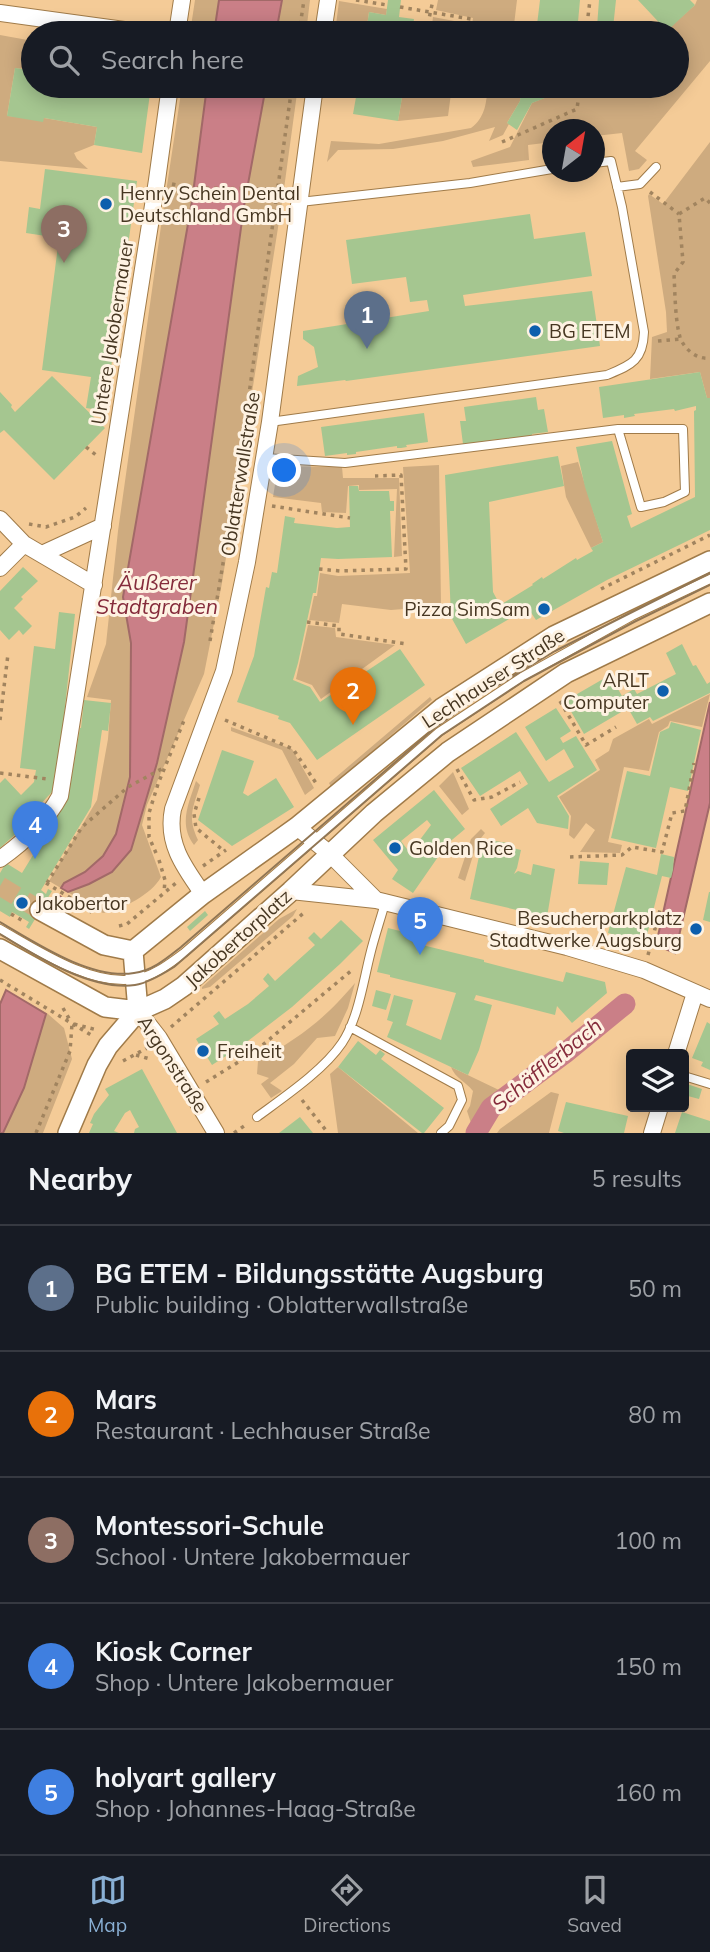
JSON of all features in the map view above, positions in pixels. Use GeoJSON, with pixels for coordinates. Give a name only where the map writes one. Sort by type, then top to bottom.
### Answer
{"type":"FeatureCollection","features":[{"type":"Feature","properties":{"kind":"street"},"geometry":{"type":"LineString","coordinates":[[179,21],[182,0]]}},
{"type":"Feature","properties":{"kind":"street"},"geometry":{"type":"LineString","coordinates":[[325,21],[328,0]]}},
{"type":"Feature","properties":{"kind":"street"},"geometry":{"type":"LineString","coordinates":[[0,13],[58,21]]}},
{"type":"Feature","properties":{"kind":"street","name":"Untere Jakobermauer"},"geometry":{"type":"LineString","coordinates":[[0,859],[36,830],[52,811],[60,796],[168,98]]}},
{"type":"Feature","properties":{"kind":"street","name":"Oblatterwallstraße"},"geometry":{"type":"LineString","coordinates":[[203,894],[182,865],[174,846],[171,823],[173,809],[224,671],[257,504],[313,98]]}},
{"type":"Feature","properties":{"kind":"street"},"geometry":{"type":"LineString","coordinates":[[0,519],[24,544],[94,585]]}},
{"type":"Feature","properties":{"kind":"street"},"geometry":{"type":"LineString","coordinates":[[42,554],[103,526]]}},
{"type":"Feature","properties":{"kind":"street"},"geometry":{"type":"LineString","coordinates":[[0,568],[24,544]]}},
{"type":"Feature","properties":{"kind":"street","name":"Lechhauser Straße"},"geometry":{"type":"LineString","coordinates":[[297,827],[442,708],[554,636],[710,561]]}},
{"type":"Feature","properties":{"kind":"street","name":"Lechhauser Straße"},"geometry":{"type":"LineString","coordinates":[[330,853],[448,752],[566,673],[710,603]]}},
{"type":"Feature","properties":{"kind":"street"},"geometry":{"type":"LineString","coordinates":[[34,917],[104,944],[133,951],[203,894],[297,827],[330,853],[381,902]]}},
{"type":"Feature","properties":{"kind":"street","name":"Jakobertorplatz"},"geometry":{"type":"LineString","coordinates":[[138,1011],[165,999],[184,986],[330,853]]}},
{"type":"Feature","properties":{"kind":"street"},"geometry":{"type":"LineString","coordinates":[[291,891],[381,902],[556,944],[644,970],[702,996],[678,1049]]}},
{"type":"Feature","properties":{"kind":"street"},"geometry":{"type":"LineString","coordinates":[[0,949],[106,1007],[138,1011]]}},
{"type":"Feature","properties":{"kind":"street","name":"Argonstraße"},"geometry":{"type":"LineString","coordinates":[[133,951],[138,1011],[159,1038],[216,1133]]}},
{"type":"Feature","properties":{"kind":"street"},"geometry":{"type":"LineString","coordinates":[[68,1133],[97,1065],[108,1046],[138,1011]]}},
{"type":"Feature","properties":{"kind":"street"},"geometry":{"type":"LineString","coordinates":[[652,1133],[658,1112]]}},
{"type":"Feature","properties":{"kind":"lane"},"geometry":{"type":"LineString","coordinates":[[270,422],[607,374],[634,361],[640,354],[643,343],[642,321],[611,161],[605,162]]}},
{"type":"Feature","properties":{"kind":"lane"},"geometry":{"type":"LineString","coordinates":[[617,187],[640,184],[656,167]]}},
{"type":"Feature","properties":{"kind":"lane"},"geometry":{"type":"LineString","coordinates":[[300,202],[470,183],[542,171]]}},
{"type":"Feature","properties":{"kind":"lane"},"geometry":{"type":"LineString","coordinates":[[265,458],[345,463],[618,429],[683,429],[685,492],[664,502],[640,507],[618,429]]}},
{"type":"Feature","properties":{"kind":"lane"},"geometry":{"type":"LineString","coordinates":[[0,929],[81,971],[108,979],[147,976],[184,953],[439,732],[522,677],[632,616],[710,579]]}},
{"type":"Feature","properties":{"kind":"lane"},"geometry":{"type":"LineString","coordinates":[[257,1117],[294,1090],[343,1042],[364,984],[381,902]]}},
{"type":"Feature","properties":{"kind":"lane"},"geometry":{"type":"LineString","coordinates":[[350,1027],[458,1086],[463,1100],[449,1126],[441,1133]]}},
{"type":"Feature","properties":{"kind":"lane"},"geometry":{"type":"LineString","coordinates":[[689,1078],[710,1084]]}},
{"type":"Feature","properties":{"kind":"path"},"geometry":{"type":"LineString","coordinates":[[301,21],[304,0]]}},
{"type":"Feature","properties":{"kind":"path"},"geometry":{"type":"LineString","coordinates":[[356,0],[387,5]]}},
{"type":"Feature","properties":{"kind":"path"},"geometry":{"type":"LineString","coordinates":[[428,21],[433,0]]}},
{"type":"Feature","properties":{"kind":"path"},"geometry":{"type":"LineString","coordinates":[[587,21],[590,0]]}},
{"type":"Feature","properties":{"kind":"path"},"geometry":{"type":"LineString","coordinates":[[400,7],[471,21]]}},
{"type":"Feature","properties":{"kind":"path"},"geometry":{"type":"LineString","coordinates":[[209,643],[237,480],[290,98]]}},
{"type":"Feature","properties":{"kind":"path"},"geometry":{"type":"LineString","coordinates":[[502,142],[577,109],[578,98]]}},
{"type":"Feature","properties":{"kind":"path"},"geometry":{"type":"LineString","coordinates":[[640,184],[679,214],[683,262],[674,274],[680,338],[692,354],[710,358]]}},
{"type":"Feature","properties":{"kind":"path"},"geometry":{"type":"LineString","coordinates":[[189,188],[279,189]]}},
{"type":"Feature","properties":{"kind":"path"},"geometry":{"type":"LineString","coordinates":[[679,214],[705,198],[710,204]]}},
{"type":"Feature","properties":{"kind":"path"},"geometry":{"type":"LineString","coordinates":[[643,343],[680,338]]}},
{"type":"Feature","properties":{"kind":"path"},"geometry":{"type":"LineString","coordinates":[[319,569],[406,569],[401,475],[373,476]]}},
{"type":"Feature","properties":{"kind":"path"},"geometry":{"type":"LineString","coordinates":[[257,504],[350,517]]}},
{"type":"Feature","properties":{"kind":"path"},"geometry":{"type":"LineString","coordinates":[[307,622],[339,626],[339,634],[407,644]]}},
{"type":"Feature","properties":{"kind":"path"},"geometry":{"type":"LineString","coordinates":[[0,720],[8,654]]}},
{"type":"Feature","properties":{"kind":"path"},"geometry":{"type":"LineString","coordinates":[[550,704],[568,694]]}},
{"type":"Feature","properties":{"kind":"path"},"geometry":{"type":"LineString","coordinates":[[559,699],[586,745],[616,727]]}},
{"type":"Feature","properties":{"kind":"path"},"geometry":{"type":"LineString","coordinates":[[115,927],[127,924],[164,893],[165,880],[149,837],[149,813],[186,717]]}},
{"type":"Feature","properties":{"kind":"path"},"geometry":{"type":"LineString","coordinates":[[223,719],[293,749],[319,788]]}},
{"type":"Feature","properties":{"kind":"path"},"geometry":{"type":"LineString","coordinates":[[448,752],[474,800],[492,797],[520,782]]}},
{"type":"Feature","properties":{"kind":"path"},"geometry":{"type":"LineString","coordinates":[[570,857],[622,855],[632,847],[662,852],[672,813],[685,811],[694,763]]}},
{"type":"Feature","properties":{"kind":"path"},"geometry":{"type":"LineString","coordinates":[[96,917],[87,908],[46,883],[82,827],[122,791],[166,766]]}},
{"type":"Feature","properties":{"kind":"path"},"geometry":{"type":"LineString","coordinates":[[0,773],[63,781]]}},
{"type":"Feature","properties":{"kind":"path"},"geometry":{"type":"LineString","coordinates":[[118,1064],[159,1038],[323,896]]}},
{"type":"Feature","properties":{"kind":"path"},"geometry":{"type":"LineString","coordinates":[[644,970],[660,910]]}},
{"type":"Feature","properties":{"kind":"path"},"geometry":{"type":"LineString","coordinates":[[11,914],[34,917]]}},
{"type":"Feature","properties":{"kind":"path"},"geometry":{"type":"LineString","coordinates":[[191,1090],[253,1053],[370,955]]}},
{"type":"Feature","properties":{"kind":"path"},"geometry":{"type":"LineString","coordinates":[[0,981],[72,1024]]}},
{"type":"Feature","properties":{"kind":"path"},"geometry":{"type":"LineString","coordinates":[[36,1133],[70,1051],[72,1024],[65,1010]]}},
{"type":"Feature","properties":{"kind":"path"},"geometry":{"type":"LineString","coordinates":[[294,1090],[328,1133]]}},
{"type":"Feature","properties":{"kind":"shaded area"},"geometry":{"type":"Polygon","coordinates":[[[195,0],[310,0],[307,21],[192,21],[195,0]]]}},
{"type":"Feature","properties":{"kind":"shaded area"},"geometry":{"type":"Polygon","coordinates":[[[438,0],[517,0],[514,21],[473,21],[473,18],[436,10],[438,0]]]}},
{"type":"Feature","properties":{"kind":"shaded area"},"geometry":{"type":"Polygon","coordinates":[[[697,0],[710,0],[710,61],[689,86],[689,21],[677,21],[697,0]]]}},
{"type":"Feature","properties":{"kind":"shaded area"},"geometry":{"type":"Polygon","coordinates":[[[339,1],[387,9],[386,15],[369,12],[368,21],[336,21],[339,1]]]}},
{"type":"Feature","properties":{"kind":"shaded area"},"geometry":{"type":"Polygon","coordinates":[[[433,17],[454,21],[432,21],[433,17]]]}},
{"type":"Feature","properties":{"kind":"shaded area"},"geometry":{"type":"Polygon","coordinates":[[[0,35],[21,39],[21,69],[15,68],[7,116],[44,118],[97,127],[94,145],[74,153],[88,169],[0,161],[0,35]]]}},
{"type":"Feature","properties":{"kind":"shaded area"},"geometry":{"type":"Polygon","coordinates":[[[180,98],[296,98],[222,583],[204,674],[147,805],[142,825],[161,877],[136,900],[103,913],[49,881],[97,800],[108,739],[111,700],[87,697],[106,644],[118,531],[180,98]]]}},
{"type":"Feature","properties":{"kind":"shaded area"},"geometry":{"type":"Polygon","coordinates":[[[402,98],[450,98],[448,116],[398,121],[402,98]]]}},
{"type":"Feature","properties":{"kind":"shaded area"},"geometry":{"type":"Polygon","coordinates":[[[487,98],[520,98],[503,135],[489,141],[495,127],[443,141],[393,149],[338,150],[327,162],[331,141],[379,144],[471,128],[482,114],[487,98]]]}},
{"type":"Feature","properties":{"kind":"shaded area"},"geometry":{"type":"Polygon","coordinates":[[[544,98],[679,98],[635,151],[647,160],[639,169],[629,171],[622,133],[605,135],[605,119],[542,119],[542,143],[528,145],[529,160],[473,167],[471,161],[510,147],[532,103],[544,98]]]}},
{"type":"Feature","properties":{"kind":"shaded area"},"geometry":{"type":"Polygon","coordinates":[[[710,142],[710,398],[707,398],[700,372],[650,379],[652,337],[667,332],[648,196],[649,194],[663,204],[710,142]]]}},
{"type":"Feature","properties":{"kind":"shaded area"},"geometry":{"type":"Polygon","coordinates":[[[578,462],[603,542],[591,548],[566,497],[561,466],[578,462]]]}},
{"type":"Feature","properties":{"kind":"shaded area"},"geometry":{"type":"Polygon","coordinates":[[[439,465],[441,606],[391,610],[342,604],[339,623],[309,620],[314,596],[317,596],[320,573],[338,576],[410,573],[403,467],[439,465]]]}},
{"type":"Feature","properties":{"kind":"shaded area"},"geometry":{"type":"Polygon","coordinates":[[[278,466],[342,467],[343,478],[399,478],[402,556],[394,557],[397,489],[359,490],[359,485],[348,486],[346,513],[322,512],[321,503],[273,497],[278,466]]]}},
{"type":"Feature","properties":{"kind":"shaded area"},"geometry":{"type":"Polygon","coordinates":[[[308,625],[335,628],[336,637],[395,645],[321,699],[312,685],[296,679],[308,625]]]}},
{"type":"Feature","properties":{"kind":"shaded area"},"geometry":{"type":"Polygon","coordinates":[[[710,694],[702,727],[670,721],[668,726],[659,732],[649,771],[624,767],[608,842],[622,845],[620,853],[580,852],[595,830],[586,823],[574,839],[569,835],[571,816],[559,797],[600,770],[595,760],[609,751],[613,739],[649,719],[652,724],[710,694]]]}},
{"type":"Feature","properties":{"kind":"shaded area"},"geometry":{"type":"Polygon","coordinates":[[[430,697],[432,700],[331,787],[329,783],[430,697]]]}},
{"type":"Feature","properties":{"kind":"shaded area"},"geometry":{"type":"Polygon","coordinates":[[[231,727],[292,749],[314,788],[305,795],[282,750],[231,731],[231,727]]]}},
{"type":"Feature","properties":{"kind":"shaded area"},"geometry":{"type":"Polygon","coordinates":[[[453,772],[469,809],[462,815],[439,786],[453,772]]]}},
{"type":"Feature","properties":{"kind":"shaded area"},"geometry":{"type":"Polygon","coordinates":[[[196,781],[200,785],[192,812],[198,840],[194,845],[187,829],[186,813],[196,781]]]}},
{"type":"Feature","properties":{"kind":"shaded area"},"geometry":{"type":"Polygon","coordinates":[[[481,829],[485,833],[477,843],[465,881],[458,878],[471,839],[481,829]]]}},
{"type":"Feature","properties":{"kind":"shaded area"},"geometry":{"type":"Polygon","coordinates":[[[297,909],[293,916],[210,987],[202,989],[279,919],[297,909]]]}},
{"type":"Feature","properties":{"kind":"shaded area"},"geometry":{"type":"Polygon","coordinates":[[[355,983],[348,1008],[335,1036],[317,1038],[294,1064],[270,1083],[282,1091],[271,1098],[261,1084],[269,1078],[257,1074],[258,1061],[310,1027],[355,983]]]}},
{"type":"Feature","properties":{"kind":"shaded area"},"geometry":{"type":"Polygon","coordinates":[[[6,990],[48,1014],[64,1028],[72,1059],[43,1133],[0,1133],[0,1002],[6,990]]]}},
{"type":"Feature","properties":{"kind":"shaded area"},"geometry":{"type":"Polygon","coordinates":[[[338,1067],[418,1133],[338,1133],[330,1074],[338,1067]]]}},
{"type":"Feature","properties":{"kind":"shaded area"},"geometry":{"type":"Polygon","coordinates":[[[451,1067],[501,1091],[487,1102],[471,1123],[467,1111],[473,1091],[451,1067]]]}},
{"type":"Feature","properties":{"kind":"shaded area"},"geometry":{"type":"Polygon","coordinates":[[[551,1092],[559,1094],[549,1133],[497,1133],[500,1129],[551,1092]]]}},
{"type":"Feature","properties":{"kind":"water"},"geometry":{"type":"Polygon","coordinates":[[[219,0],[282,0],[278,21],[216,21],[219,0]]]}},
{"type":"Feature","properties":{"kind":"water","name":"Äußerer Stadtgraben"},"geometry":{"type":"Polygon","coordinates":[[[205,98],[264,98],[244,206],[184,642],[157,763],[131,850],[112,872],[68,892],[61,888],[64,883],[85,872],[103,856],[116,834],[130,777],[131,643],[123,597],[192,201],[205,98]]]}},
{"type":"Feature","properties":{"kind":"water"},"geometry":{"type":"Polygon","coordinates":[[[710,702],[710,803],[675,953],[656,945],[710,702]]]}},
{"type":"Feature","properties":{"kind":"water"},"geometry":{"type":"Polygon","coordinates":[[[6,990],[46,1014],[24,1088],[3,1133],[0,1133],[0,1004],[6,990]]]}},
{"type":"Feature","properties":{"kind":"building"},"geometry":{"type":"Polygon","coordinates":[[[388,0],[401,0],[399,17],[414,21],[368,21],[369,12],[386,15],[388,0]]]}},
{"type":"Feature","properties":{"kind":"building"},"geometry":{"type":"Polygon","coordinates":[[[540,0],[580,0],[578,21],[537,21],[540,0]]]}},
{"type":"Feature","properties":{"kind":"building"},"geometry":{"type":"Polygon","coordinates":[[[599,0],[616,0],[614,21],[597,21],[599,0]]]}},
{"type":"Feature","properties":{"kind":"building"},"geometry":{"type":"Polygon","coordinates":[[[638,0],[690,0],[695,5],[678,21],[658,21],[638,0]]]}},
{"type":"Feature","properties":{"kind":"building"},"geometry":{"type":"Polygon","coordinates":[[[15,68],[21,69],[21,98],[149,98],[142,153],[94,145],[97,127],[44,118],[43,122],[7,116],[15,68]]]}},
{"type":"Feature","properties":{"kind":"building"},"geometry":{"type":"Polygon","coordinates":[[[356,98],[402,98],[398,121],[353,114],[356,98]]]}},
{"type":"Feature","properties":{"kind":"building"},"geometry":{"type":"Polygon","coordinates":[[[520,98],[545,98],[532,103],[517,130],[507,123],[520,98]]]}},
{"type":"Feature","properties":{"kind":"building"},"geometry":{"type":"Polygon","coordinates":[[[45,169],[137,181],[105,411],[86,408],[91,377],[42,370],[59,238],[26,233],[29,207],[40,209],[45,169]]]}},
{"type":"Feature","properties":{"kind":"building"},"geometry":{"type":"Polygon","coordinates":[[[530,214],[534,239],[585,232],[592,276],[463,295],[465,306],[592,291],[600,346],[297,386],[298,376],[318,367],[314,347],[303,339],[303,331],[429,311],[427,300],[410,302],[406,277],[352,284],[346,240],[530,214]]]}},
{"type":"Feature","properties":{"kind":"building"},"geometry":{"type":"Polygon","coordinates":[[[700,372],[707,398],[710,398],[710,530],[607,580],[536,620],[528,608],[466,644],[451,617],[445,475],[558,456],[564,486],[489,502],[493,592],[500,605],[542,577],[543,579],[576,558],[577,560],[593,551],[591,548],[603,542],[585,487],[576,447],[612,441],[632,514],[627,516],[631,528],[695,497],[696,406],[675,411],[634,414],[635,416],[624,418],[624,415],[603,418],[599,387],[700,372]]]}},
{"type":"Feature","properties":{"kind":"building"},"geometry":{"type":"Polygon","coordinates":[[[52,376],[105,428],[54,480],[4,430],[0,433],[0,392],[15,412],[52,376]]]}},
{"type":"Feature","properties":{"kind":"building"},"geometry":{"type":"Polygon","coordinates":[[[536,397],[538,410],[544,409],[548,432],[490,440],[491,442],[480,444],[463,444],[460,421],[466,421],[464,407],[536,397]]]}},
{"type":"Feature","properties":{"kind":"building"},"geometry":{"type":"Polygon","coordinates":[[[424,413],[428,442],[401,448],[397,446],[356,454],[325,456],[321,427],[424,413]]]}},
{"type":"Feature","properties":{"kind":"building"},"geometry":{"type":"Polygon","coordinates":[[[349,486],[358,486],[359,491],[389,491],[390,501],[394,501],[394,511],[390,511],[392,557],[321,558],[316,593],[313,593],[293,680],[310,687],[320,702],[400,649],[425,685],[317,760],[290,723],[278,719],[279,716],[237,702],[254,656],[266,587],[269,588],[272,572],[277,573],[285,516],[295,518],[294,523],[350,527],[349,486]]]}},
{"type":"Feature","properties":{"kind":"building"},"geometry":{"type":"Polygon","coordinates":[[[23,567],[38,581],[14,608],[32,626],[23,635],[19,630],[9,640],[0,630],[0,591],[23,567]]]}},
{"type":"Feature","properties":{"kind":"building"},"geometry":{"type":"Polygon","coordinates":[[[59,612],[75,614],[58,773],[55,772],[52,792],[35,810],[38,814],[0,848],[0,783],[5,778],[21,795],[34,782],[36,770],[20,768],[34,646],[55,649],[59,612]]]}},
{"type":"Feature","properties":{"kind":"building"},"geometry":{"type":"Polygon","coordinates":[[[682,644],[693,666],[696,665],[707,684],[710,682],[710,693],[653,721],[650,717],[637,724],[628,708],[584,734],[565,701],[610,675],[622,696],[634,689],[637,694],[676,674],[666,653],[682,644]]]}},
{"type":"Feature","properties":{"kind":"building"},"geometry":{"type":"Polygon","coordinates":[[[84,700],[111,703],[108,731],[102,730],[91,807],[41,890],[46,894],[48,889],[52,891],[29,929],[26,927],[29,922],[12,912],[10,917],[0,911],[0,873],[6,863],[22,873],[68,798],[84,700]]]}},
{"type":"Feature","properties":{"kind":"building"},"geometry":{"type":"Polygon","coordinates":[[[556,708],[571,731],[560,738],[563,743],[576,736],[597,770],[557,796],[569,816],[568,829],[537,823],[528,808],[501,826],[490,809],[528,784],[520,771],[480,796],[461,768],[516,732],[549,782],[574,767],[564,749],[546,761],[525,727],[556,708]]]}},
{"type":"Feature","properties":{"kind":"building"},"geometry":{"type":"Polygon","coordinates":[[[671,722],[701,730],[688,791],[670,787],[656,848],[611,838],[627,771],[650,776],[660,732],[669,728],[671,722]]]}},
{"type":"Feature","properties":{"kind":"building"},"geometry":{"type":"Polygon","coordinates":[[[222,750],[254,761],[243,793],[248,796],[276,778],[294,807],[232,846],[198,820],[222,750]]]}},
{"type":"Feature","properties":{"kind":"building"},"geometry":{"type":"Polygon","coordinates":[[[434,790],[465,829],[447,844],[413,893],[392,879],[398,870],[373,840],[434,790]],[[427,820],[401,841],[410,853],[431,825],[427,820]]]}},
{"type":"Feature","properties":{"kind":"building"},"geometry":{"type":"Polygon","coordinates":[[[495,841],[514,844],[513,848],[521,850],[514,874],[518,871],[531,875],[533,864],[555,869],[547,917],[470,899],[482,842],[494,844],[495,841]]]}},
{"type":"Feature","properties":{"kind":"building"},"geometry":{"type":"Polygon","coordinates":[[[661,854],[674,857],[673,870],[671,878],[662,876],[645,943],[608,933],[626,867],[657,875],[661,854]]]}},
{"type":"Feature","properties":{"kind":"building"},"geometry":{"type":"Polygon","coordinates":[[[580,861],[609,863],[607,885],[578,884],[580,861]]]}},
{"type":"Feature","properties":{"kind":"building"},"geometry":{"type":"Polygon","coordinates":[[[710,892],[710,922],[703,920],[710,892]]]}},
{"type":"Feature","properties":{"kind":"building"},"geometry":{"type":"Polygon","coordinates":[[[205,911],[208,915],[190,931],[187,927],[205,911]]]}},
{"type":"Feature","properties":{"kind":"building"},"geometry":{"type":"Polygon","coordinates":[[[341,920],[363,941],[292,1007],[212,1065],[196,1039],[219,1024],[213,1016],[219,1011],[225,1019],[248,1004],[269,986],[263,979],[268,973],[275,981],[315,945],[308,938],[314,932],[321,939],[341,920]]]}},
{"type":"Feature","properties":{"kind":"building"},"geometry":{"type":"Polygon","coordinates":[[[388,928],[420,936],[418,944],[563,982],[566,972],[605,982],[607,993],[572,1023],[557,1006],[555,1015],[476,995],[474,1000],[492,1005],[479,1050],[468,1075],[387,1037],[393,1022],[387,1020],[394,995],[413,1000],[406,1025],[441,1040],[456,993],[377,972],[388,928]]]}},
{"type":"Feature","properties":{"kind":"building"},"geometry":{"type":"Polygon","coordinates":[[[376,990],[391,994],[386,1010],[372,1006],[376,990]]]}},
{"type":"Feature","properties":{"kind":"building"},"geometry":{"type":"Polygon","coordinates":[[[707,1022],[710,1024],[710,1070],[701,1066],[703,1062],[692,1058],[707,1022]]]}},
{"type":"Feature","properties":{"kind":"building"},"geometry":{"type":"Polygon","coordinates":[[[358,1041],[376,1055],[380,1050],[385,1054],[381,1059],[444,1108],[424,1133],[338,1067],[358,1041]]]}},
{"type":"Feature","properties":{"kind":"building"},"geometry":{"type":"Polygon","coordinates":[[[142,1069],[177,1133],[134,1133],[139,1127],[130,1110],[125,1113],[114,1131],[119,1133],[89,1133],[94,1114],[109,1095],[105,1089],[142,1069]]]}},
{"type":"Feature","properties":{"kind":"building"},"geometry":{"type":"Polygon","coordinates":[[[689,1085],[702,1089],[699,1099],[689,1096],[689,1085]]]}},
{"type":"Feature","properties":{"kind":"building"},"geometry":{"type":"Polygon","coordinates":[[[566,1102],[628,1116],[624,1133],[558,1131],[566,1102]]]}},
{"type":"Feature","properties":{"kind":"building"},"geometry":{"type":"Polygon","coordinates":[[[682,1112],[710,1121],[710,1133],[675,1133],[682,1112]]]}},
{"type":"Feature","properties":{"kind":"building"},"geometry":{"type":"Polygon","coordinates":[[[300,1117],[313,1133],[279,1133],[300,1117]]]}},
{"type":"Feature","properties":{"kind":"waterway","name":"Äußerer Stadtgraben"},"geometry":{"type":"LineString","coordinates":[[55,906],[59,898]]}},
{"type":"Feature","properties":{"kind":"waterway","name":"Schäfflerbach"},"geometry":{"type":"LineString","coordinates":[[476,1133],[491,1108],[625,1004]]}},
{"type":"Feature","properties":{"kind":"tunnel"},"geometry":{"type":"LineString","coordinates":[[0,886],[40,910]]}},
{"type":"Feature","properties":{"kind":"tram line"},"geometry":{"type":"LineString","coordinates":[[0,922],[64,958],[100,971],[134,973],[153,967],[181,947],[436,727],[480,696],[555,651],[710,573]]}},
{"type":"Feature","properties":{"kind":"tram line"},"geometry":{"type":"LineString","coordinates":[[0,934],[64,970],[100,983],[135,985],[155,978],[174,967],[442,735],[524,681],[710,585]]}},
{"type":"Feature","properties":{"kind":"place","name":"Henry Schein Dental Deutschland GmbH"},"geometry":{"type":"Point","coordinates":[106,204]}},
{"type":"Feature","properties":{"kind":"place","name":"Montessori-Schule"},"geometry":{"type":"Point","coordinates":[64,263]}},
{"type":"Feature","properties":{"kind":"place","name":"BG ETEM"},"geometry":{"type":"Point","coordinates":[535,331]}},
{"type":"Feature","properties":{"kind":"place","name":"BG ETEM - Bildungsstätte Augsburg"},"geometry":{"type":"Point","coordinates":[367,349]}},
{"type":"Feature","properties":{"kind":"place","name":"Pizza SimSam"},"geometry":{"type":"Point","coordinates":[544,609]}},
{"type":"Feature","properties":{"kind":"place","name":"ARLT Computer"},"geometry":{"type":"Point","coordinates":[663,691]}},
{"type":"Feature","properties":{"kind":"place","name":"Mars"},"geometry":{"type":"Point","coordinates":[353,725]}},
{"type":"Feature","properties":{"kind":"place","name":"Golden Rice"},"geometry":{"type":"Point","coordinates":[395,848]}},
{"type":"Feature","properties":{"kind":"place","name":"Kiosk Corner"},"geometry":{"type":"Point","coordinates":[35,859]}},
{"type":"Feature","properties":{"kind":"place","name":"Jakobertor"},"geometry":{"type":"Point","coordinates":[22,903]}},
{"type":"Feature","properties":{"kind":"place","name":"Besucherparkplatz Stadtwerke Augsburg"},"geometry":{"type":"Point","coordinates":[696,929]}},
{"type":"Feature","properties":{"kind":"place","name":"holyart gallery"},"geometry":{"type":"Point","coordinates":[420,955]}},
{"type":"Feature","properties":{"kind":"place","name":"Freiheit"},"geometry":{"type":"Point","coordinates":[203,1051]}}]}
